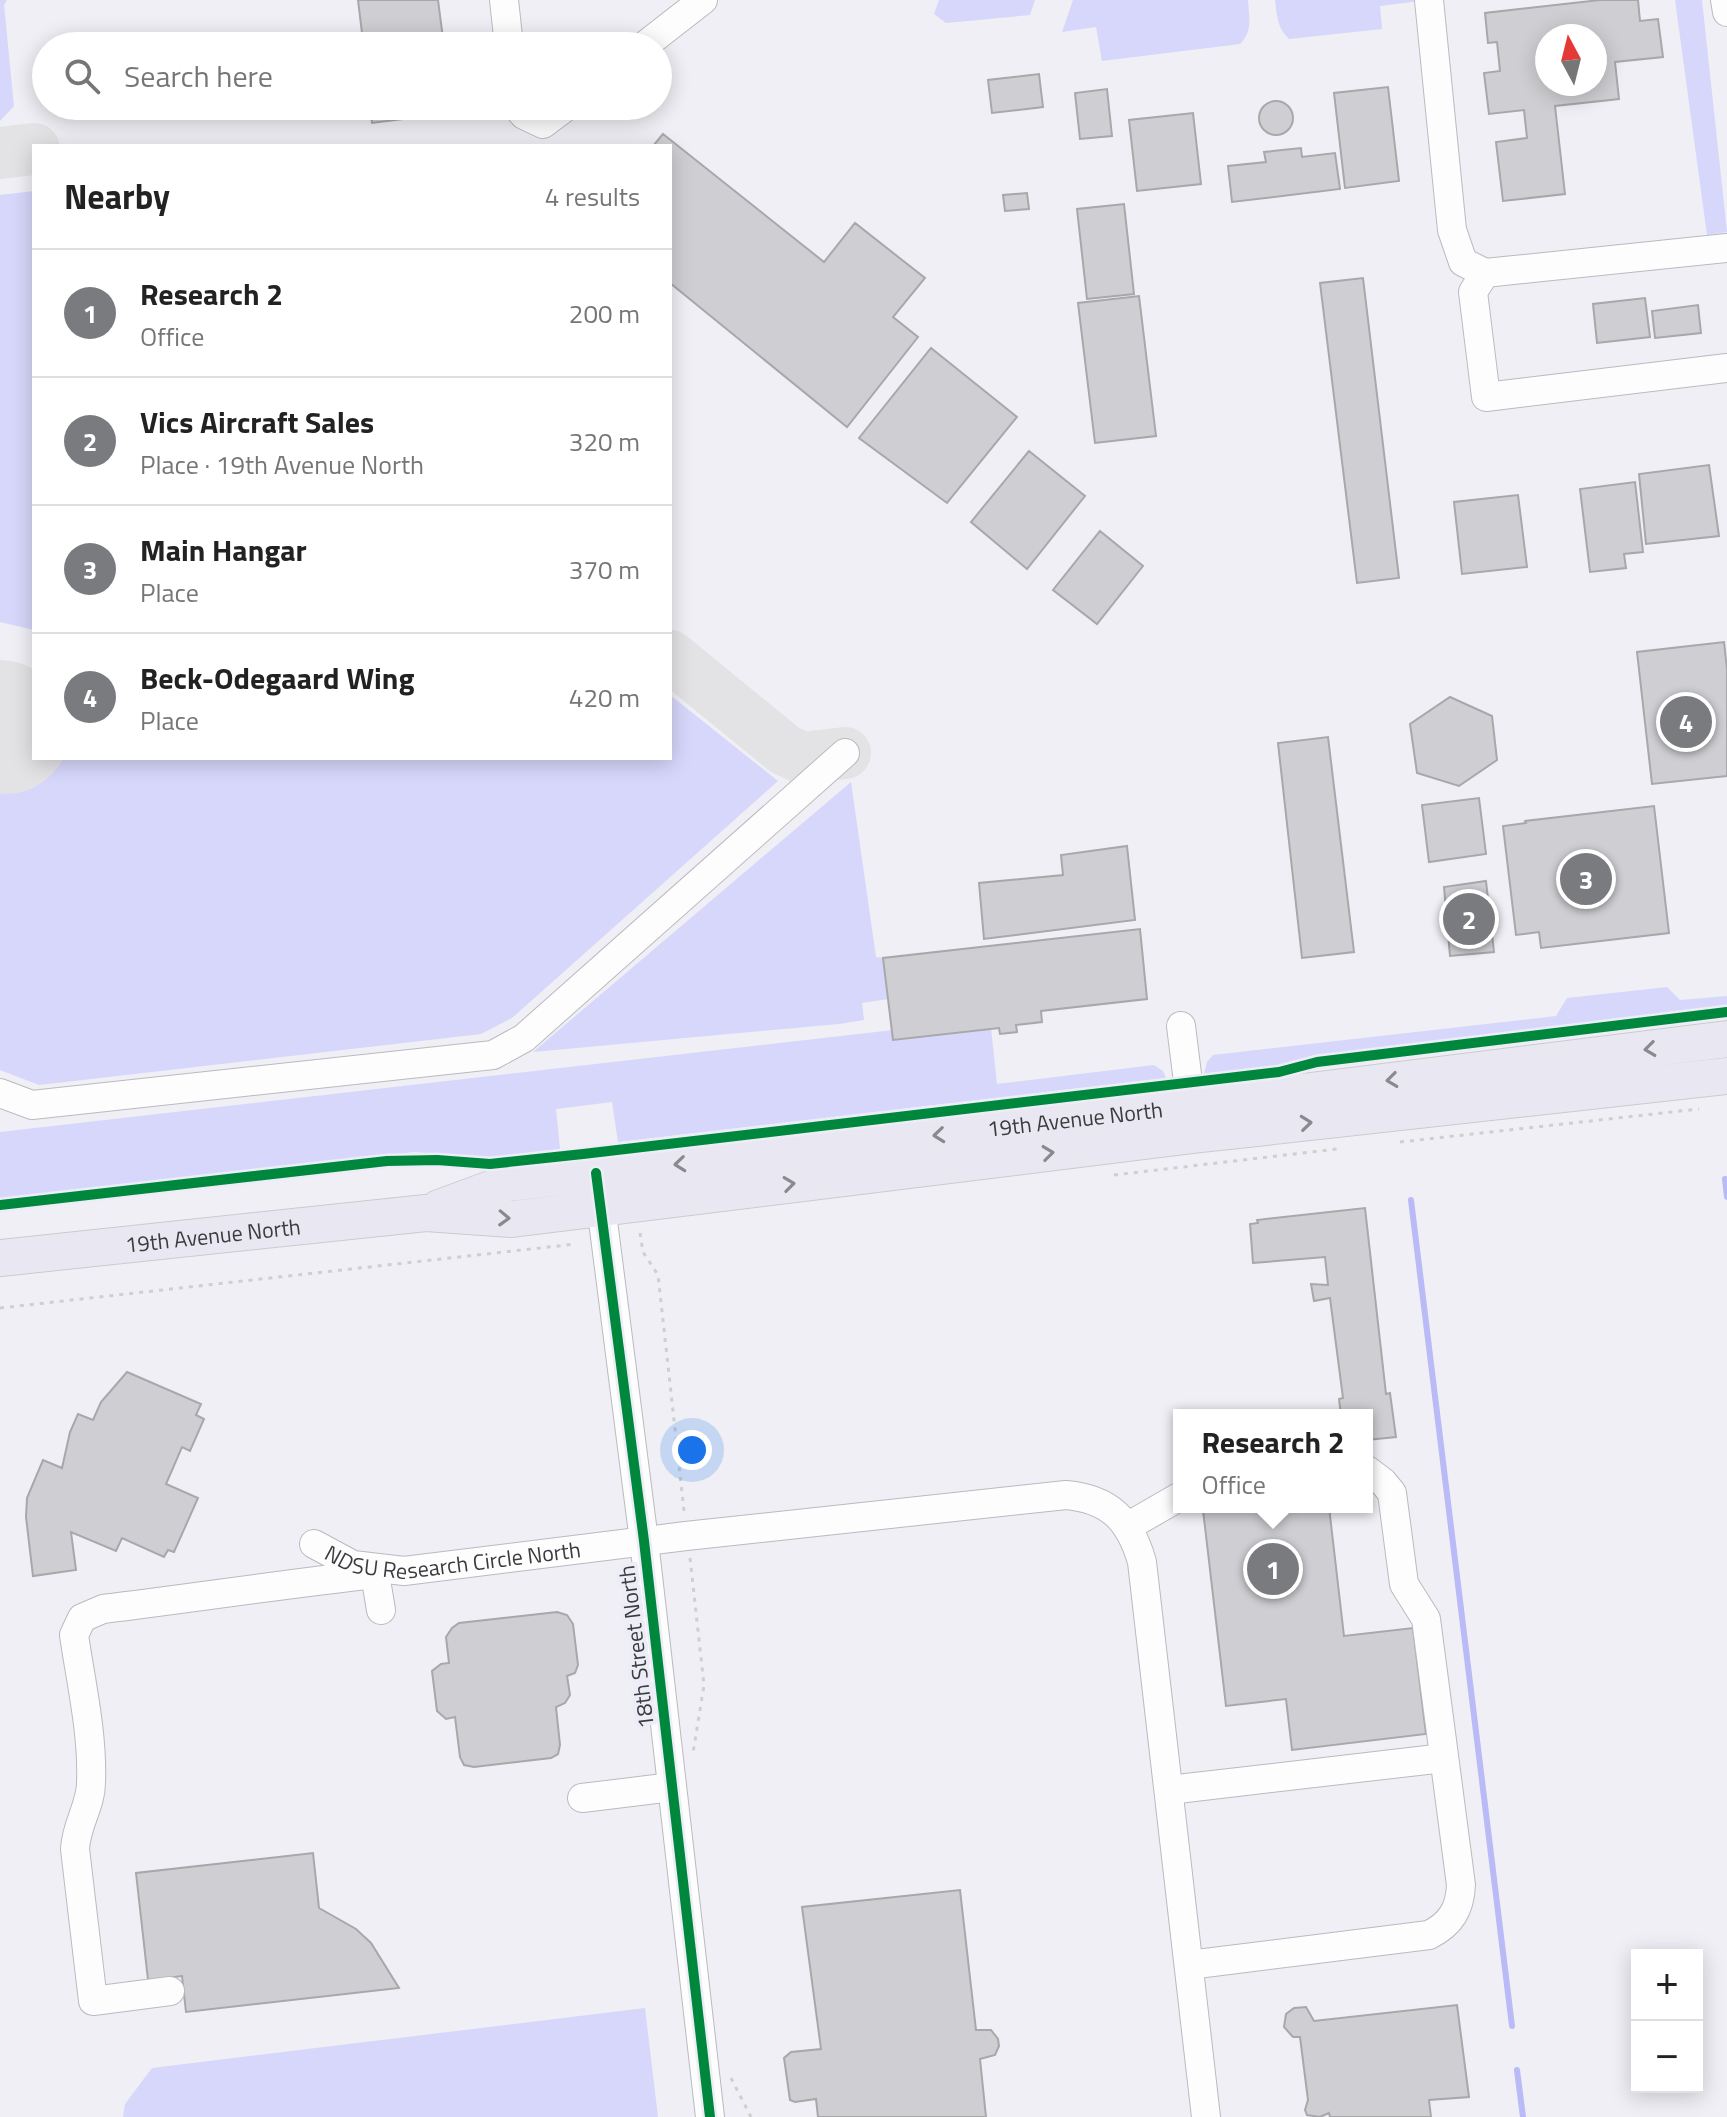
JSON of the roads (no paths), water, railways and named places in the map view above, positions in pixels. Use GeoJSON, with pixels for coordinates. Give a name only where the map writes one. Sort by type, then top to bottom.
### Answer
{"type":"FeatureCollection","features":[{"type":"Feature","properties":{"kind":"main road","name":"19th Avenue North"},"geometry":{"type":"LineString","coordinates":[[0,1258],[426,1213],[512,1219],[599,1190],[1191,1106],[1727,1039]]}},
{"type":"Feature","properties":{"kind":"main road","name":"19th Avenue North"},"geometry":{"type":"LineString","coordinates":[[599,1190],[1193,1135],[1720,1092]]}},
{"type":"Feature","properties":{"kind":"street"},"geometry":{"type":"LineString","coordinates":[[504,0],[507,32]]}},
{"type":"Feature","properties":{"kind":"street"},"geometry":{"type":"LineString","coordinates":[[662,32],[703,0]]}},
{"type":"Feature","properties":{"kind":"street"},"geometry":{"type":"LineString","coordinates":[[1429,0],[1452,230],[1463,262],[1485,273],[1727,248]]}},
{"type":"Feature","properties":{"kind":"street"},"geometry":{"type":"LineString","coordinates":[[1725,0],[1727,12]]}},
{"type":"Feature","properties":{"kind":"street"},"geometry":{"type":"LineString","coordinates":[[1485,273],[1473,292],[1486,397],[1727,368]]}},
{"type":"Feature","properties":{"kind":"street"},"geometry":{"type":"LineString","coordinates":[[0,1093],[32,1105],[493,1055],[524,1038],[845,753]]}},
{"type":"Feature","properties":{"kind":"street"},"geometry":{"type":"LineString","coordinates":[[1181,1026],[1191,1106]]}},
{"type":"Feature","properties":{"kind":"street","name":"18th Street North"},"geometry":{"type":"LineString","coordinates":[[599,1190],[644,1541],[710,2117]]}},
{"type":"Feature","properties":{"kind":"street"},"geometry":{"type":"LineString","coordinates":[[1189,1965],[1429,1935],[1444,1928],[1460,1902],[1461,1885],[1426,1619],[1404,1584],[1392,1493],[1373,1474]]}},
{"type":"Feature","properties":{"kind":"street","name":"NDSU Research Circle North"},"geometry":{"type":"LineString","coordinates":[[314,1544],[353,1565],[404,1571],[686,1536],[1066,1495],[1087,1497],[1103,1503],[1127,1527]]}},
{"type":"Feature","properties":{"kind":"street"},"geometry":{"type":"LineString","coordinates":[[1173,1500],[1127,1527],[1142,1562],[1206,2117]]}},
{"type":"Feature","properties":{"kind":"street"},"geometry":{"type":"LineString","coordinates":[[170,1991],[93,2001],[75,1849],[75,1834],[91,1787],[91,1764],[74,1635],[82,1618],[103,1609],[404,1571]]}},
{"type":"Feature","properties":{"kind":"street"},"geometry":{"type":"LineString","coordinates":[[375,1574],[381,1610]]}},
{"type":"Feature","properties":{"kind":"street"},"geometry":{"type":"LineString","coordinates":[[1169,1790],[1444,1758]]}},
{"type":"Feature","properties":{"kind":"street"},"geometry":{"type":"LineString","coordinates":[[582,1798],[672,1787]]}},
{"type":"Feature","properties":{"kind":"waterway"},"geometry":{"type":"LineString","coordinates":[[1725,1179],[1727,1197]]}},
{"type":"Feature","properties":{"kind":"waterway"},"geometry":{"type":"LineString","coordinates":[[1411,1200],[1512,2026]]}},
{"type":"Feature","properties":{"kind":"waterway"},"geometry":{"type":"LineString","coordinates":[[1517,2070],[1523,2117]]}},
{"type":"Feature","properties":{"kind":"place","name":"Beck-Odegaard Wing"},"geometry":{"type":"Point","coordinates":[1686,722]}},
{"type":"Feature","properties":{"kind":"place","name":"Main Hangar"},"geometry":{"type":"Point","coordinates":[1586,879]}},
{"type":"Feature","properties":{"kind":"place","name":"Vics Aircraft Sales"},"geometry":{"type":"Point","coordinates":[1469,919]}},
{"type":"Feature","properties":{"kind":"place","name":"Research 2"},"geometry":{"type":"Point","coordinates":[1273,1569]}}]}
